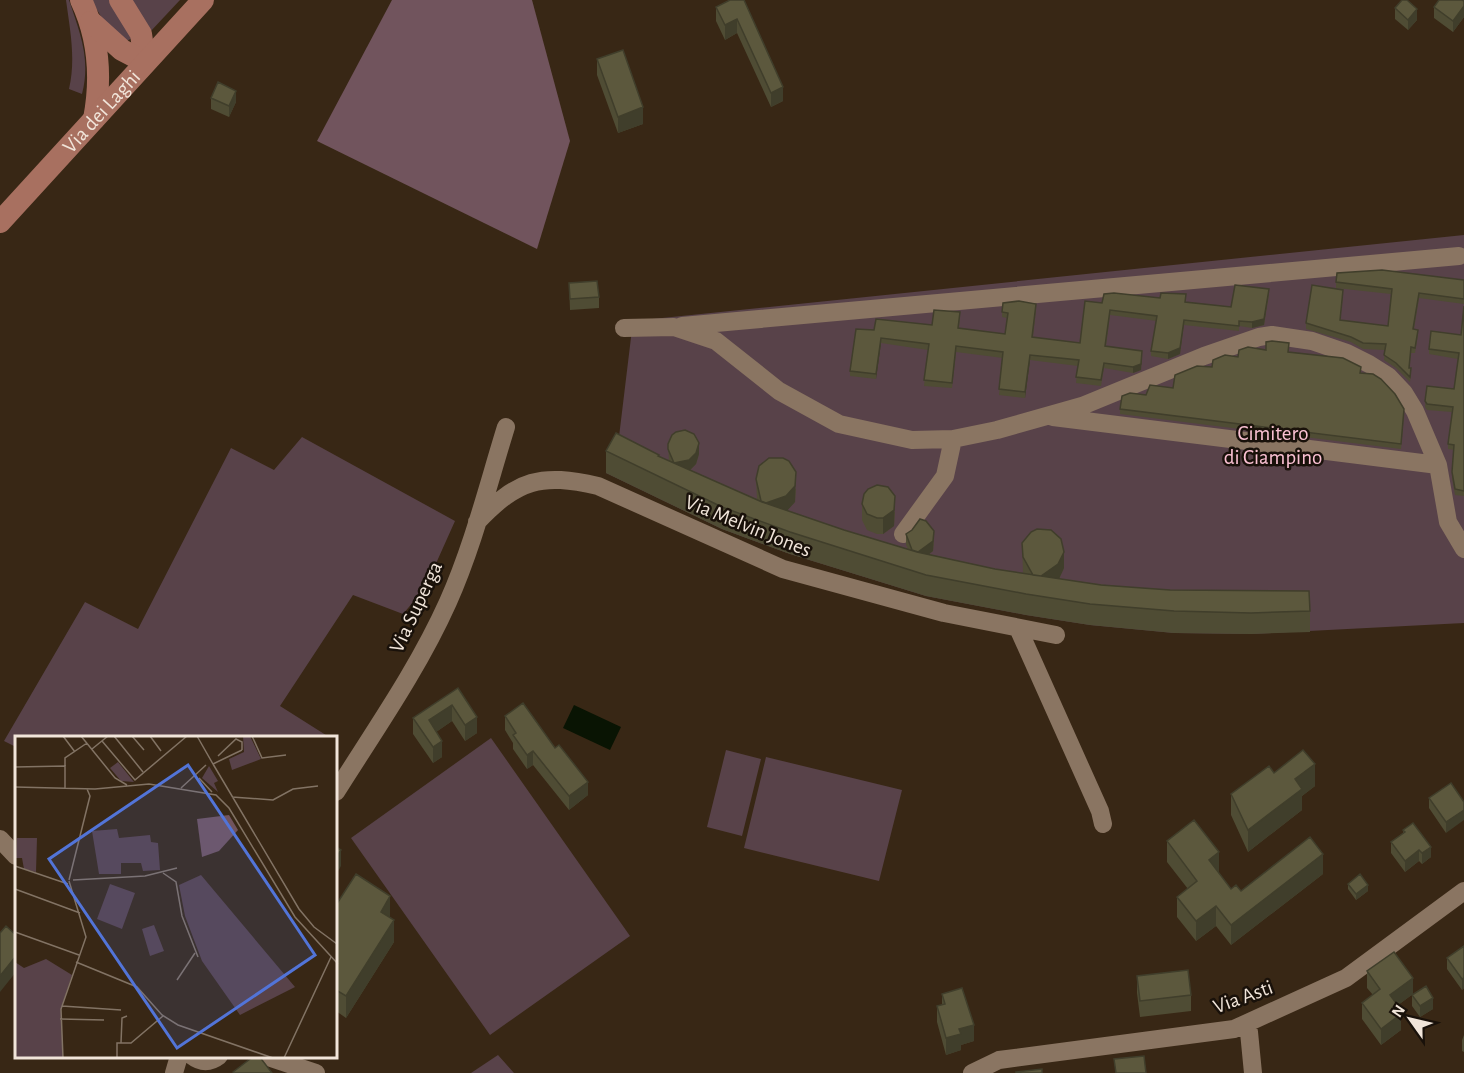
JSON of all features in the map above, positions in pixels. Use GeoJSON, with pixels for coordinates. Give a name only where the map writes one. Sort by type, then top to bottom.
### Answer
{"type":"FeatureCollection","features":[{"type":"Feature","properties":{"kind":"main road"},"geometry":{"type":"LineString","coordinates":[[81,0],[91,22],[98,64],[98,91],[94,119]]}},
{"type":"Feature","properties":{"kind":"main road"},"geometry":{"type":"LineString","coordinates":[[120,0],[141,33],[145,62]]}},
{"type":"Feature","properties":{"kind":"main road","name":"Via dei Laghi"},"geometry":{"type":"LineString","coordinates":[[0,222],[202,0]]}},
{"type":"Feature","properties":{"kind":"main road"},"geometry":{"type":"LineString","coordinates":[[91,22],[122,50],[145,62]]}},
{"type":"Feature","properties":{"kind":"street"},"geometry":{"type":"LineString","coordinates":[[624,328],[674,327],[1460,256]]}},
{"type":"Feature","properties":{"kind":"street"},"geometry":{"type":"LineString","coordinates":[[674,327],[716,341],[779,391],[839,424],[912,440],[952,439],[997,430],[1082,406],[1236,344],[1272,335],[1321,344],[1358,358],[1389,376],[1404,393],[1438,465],[1448,522],[1464,549]]}},
{"type":"Feature","properties":{"kind":"street"},"geometry":{"type":"LineString","coordinates":[[1045,416],[1438,465]]}},
{"type":"Feature","properties":{"kind":"street","name":"Via Superga"},"geometry":{"type":"LineString","coordinates":[[338,789],[408,676],[448,602],[477,522],[506,427]]}},
{"type":"Feature","properties":{"kind":"street"},"geometry":{"type":"LineString","coordinates":[[903,534],[945,476],[952,439]]}},
{"type":"Feature","properties":{"kind":"street","name":"Via Melvin Jones"},"geometry":{"type":"LineString","coordinates":[[477,522],[506,495],[525,485],[542,479],[574,480],[598,486],[783,569],[944,613],[1056,635]]}},
{"type":"Feature","properties":{"kind":"street"},"geometry":{"type":"LineString","coordinates":[[1018,627],[1100,812],[1103,824]]}},
{"type":"Feature","properties":{"kind":"street"},"geometry":{"type":"LineString","coordinates":[[0,839],[15,855]]}},
{"type":"Feature","properties":{"kind":"street","name":"Via Asti"},"geometry":{"type":"LineString","coordinates":[[972,1073],[999,1060],[1234,1029],[1346,978],[1464,891]]}},
{"type":"Feature","properties":{"kind":"street"},"geometry":{"type":"LineString","coordinates":[[1243,1025],[1249,1032],[1253,1073]]}},
{"type":"Feature","properties":{"kind":"street"},"geometry":{"type":"LineString","coordinates":[[174,1073],[178,1058]]}},
{"type":"Feature","properties":{"kind":"street"},"geometry":{"type":"LineString","coordinates":[[271,1058],[316,1073]]}},
{"type":"Feature","properties":{"kind":"green space"},"geometry":{"type":"Polygon","coordinates":[[[66,0],[69,0],[83,46],[85,69],[82,94],[69,89],[72,56],[66,0]]]}},
{"type":"Feature","properties":{"kind":"green space"},"geometry":{"type":"Polygon","coordinates":[[[91,0],[111,0],[132,38],[127,41],[105,23],[91,0]]]}},
{"type":"Feature","properties":{"kind":"green space"},"geometry":{"type":"Polygon","coordinates":[[[130,0],[180,0],[150,32],[130,0]]]}},
{"type":"Feature","properties":{"kind":"green space","name":"Cimitero di Ciampino"},"geometry":{"type":"Polygon","coordinates":[[[1464,235],[1464,623],[1251,634],[1174,633],[1090,625],[1026,615],[926,596],[790,554],[722,529],[606,473],[618,445],[633,321],[1464,235]]]}},
{"type":"Feature","properties":{"kind":"green space"},"geometry":{"type":"Polygon","coordinates":[[[302,437],[455,521],[425,588],[403,614],[353,595],[280,706],[327,736],[15,736],[15,746],[4,741],[85,602],[138,629],[231,448],[274,470],[302,437]]]}},
{"type":"Feature","properties":{"kind":"green space"},"geometry":{"type":"Polygon","coordinates":[[[491,738],[630,936],[490,1035],[351,838],[491,738]]]}},
{"type":"Feature","properties":{"kind":"green space"},"geometry":{"type":"Polygon","coordinates":[[[726,750],[761,759],[742,836],[707,827],[726,750]]]}},
{"type":"Feature","properties":{"kind":"green space"},"geometry":{"type":"Polygon","coordinates":[[[766,757],[902,790],[879,881],[744,848],[766,757]]]}},
{"type":"Feature","properties":{"kind":"green space"},"geometry":{"type":"Polygon","coordinates":[[[498,1055],[514,1073],[471,1073],[498,1055]]]}},
{"type":"Feature","properties":{"kind":"shaded area"},"geometry":{"type":"Polygon","coordinates":[[[392,0],[532,0],[570,141],[537,249],[317,141],[392,0]]]}},
{"type":"Feature","properties":{"kind":"shaded area"},"geometry":{"type":"Polygon","coordinates":[[[574,705],[621,727],[610,750],[563,728],[574,705]]]}},
{"type":"Feature","properties":{"kind":"building"},"geometry":{"type":"Polygon","coordinates":[[[730,0],[744,0],[783,87],[771,93],[737,19],[725,25],[716,7],[730,0]]]}},
{"type":"Feature","properties":{"kind":"building"},"geometry":{"type":"Polygon","coordinates":[[[1402,0],[1407,0],[1417,9],[1408,20],[1395,8],[1402,0]]]}},
{"type":"Feature","properties":{"kind":"building"},"geometry":{"type":"Polygon","coordinates":[[[1439,0],[1462,0],[1464,6],[1453,21],[1434,7],[1439,0]]]}},
{"type":"Feature","properties":{"kind":"building"},"geometry":{"type":"Polygon","coordinates":[[[623,50],[643,107],[618,117],[597,59],[623,50]]]}},
{"type":"Feature","properties":{"kind":"building"},"geometry":{"type":"Polygon","coordinates":[[[218,82],[236,91],[229,106],[211,98],[218,82]]]}},
{"type":"Feature","properties":{"kind":"building"},"geometry":{"type":"Polygon","coordinates":[[[1382,270],[1464,280],[1464,299],[1419,293],[1413,329],[1418,330],[1415,348],[1411,347],[1410,377],[1384,355],[1386,344],[1363,343],[1306,323],[1312,285],[1343,290],[1340,320],[1388,326],[1392,289],[1336,282],[1337,273],[1382,270]]]}},
{"type":"Feature","properties":{"kind":"building"},"geometry":{"type":"Polygon","coordinates":[[[597,281],[599,297],[570,299],[569,283],[597,281]]]}},
{"type":"Feature","properties":{"kind":"building"},"geometry":{"type":"Polygon","coordinates":[[[1235,285],[1269,289],[1264,319],[1252,322],[1239,321],[1239,326],[1184,320],[1180,348],[1168,353],[1151,351],[1157,316],[1110,310],[1105,346],[1142,351],[1141,364],[1133,367],[1104,363],[1101,380],[1076,377],[1079,360],[1030,355],[1025,392],[999,389],[1003,352],[956,346],[952,383],[924,380],[929,344],[881,338],[876,374],[850,371],[856,329],[874,330],[876,319],[932,325],[934,310],[960,312],[958,328],[1005,334],[1008,313],[1002,312],[1003,303],[1019,301],[1036,304],[1032,337],[1080,343],[1085,301],[1102,303],[1104,294],[1114,293],[1160,298],[1161,293],[1186,294],[1185,302],[1231,307],[1235,285]]]}},
{"type":"Feature","properties":{"kind":"building"},"geometry":{"type":"Polygon","coordinates":[[[1464,306],[1464,491],[1455,489],[1452,472],[1454,445],[1448,444],[1453,407],[1427,404],[1425,401],[1427,386],[1454,389],[1459,353],[1429,349],[1431,331],[1461,335],[1464,306]]]}},
{"type":"Feature","properties":{"kind":"building"},"geometry":{"type":"Polygon","coordinates":[[[1266,342],[1289,343],[1288,352],[1343,358],[1361,367],[1360,373],[1373,374],[1381,379],[1395,394],[1404,409],[1401,444],[1120,409],[1122,396],[1130,393],[1146,395],[1150,385],[1173,388],[1175,375],[1197,366],[1212,367],[1213,360],[1225,355],[1238,357],[1239,350],[1248,347],[1266,350],[1266,342]]]}},
{"type":"Feature","properties":{"kind":"building"},"geometry":{"type":"Polygon","coordinates":[[[685,430],[694,434],[699,443],[696,453],[689,460],[674,463],[668,444],[672,435],[685,430]]]}},
{"type":"Feature","properties":{"kind":"building"},"geometry":{"type":"Polygon","coordinates":[[[616,433],[658,456],[762,502],[917,552],[995,569],[1101,585],[1170,590],[1309,591],[1310,611],[1251,613],[1174,611],[1090,604],[926,575],[790,532],[722,507],[606,451],[616,433]]]}},
{"type":"Feature","properties":{"kind":"building"},"geometry":{"type":"Polygon","coordinates":[[[769,458],[783,458],[789,461],[796,472],[795,486],[786,496],[766,503],[761,501],[756,479],[759,466],[769,458]]]}},
{"type":"Feature","properties":{"kind":"building"},"geometry":{"type":"Polygon","coordinates":[[[877,485],[888,487],[895,496],[894,510],[883,518],[867,514],[862,504],[864,494],[868,489],[877,485]]]}},
{"type":"Feature","properties":{"kind":"building"},"geometry":{"type":"Polygon","coordinates":[[[920,519],[926,521],[934,531],[933,541],[918,552],[912,550],[906,534],[920,519]]]}},
{"type":"Feature","properties":{"kind":"building"},"geometry":{"type":"Polygon","coordinates":[[[1037,529],[1051,530],[1061,539],[1064,552],[1058,564],[1041,576],[1033,575],[1023,557],[1022,543],[1031,532],[1037,529]]]}},
{"type":"Feature","properties":{"kind":"building"},"geometry":{"type":"Polygon","coordinates":[[[458,688],[477,717],[465,725],[452,705],[429,720],[442,741],[433,747],[413,718],[458,688]]]}},
{"type":"Feature","properties":{"kind":"building"},"geometry":{"type":"Polygon","coordinates":[[[523,703],[555,748],[559,745],[588,782],[569,796],[533,751],[527,755],[513,735],[516,733],[505,716],[523,703]]]}},
{"type":"Feature","properties":{"kind":"building"},"geometry":{"type":"Polygon","coordinates":[[[1303,750],[1315,764],[1295,779],[1302,789],[1248,830],[1231,794],[1269,766],[1274,773],[1303,750]]]}},
{"type":"Feature","properties":{"kind":"building"},"geometry":{"type":"Polygon","coordinates":[[[1451,783],[1464,802],[1464,810],[1446,822],[1429,798],[1451,783]]]}},
{"type":"Feature","properties":{"kind":"building"},"geometry":{"type":"Polygon","coordinates":[[[1194,820],[1219,852],[1209,860],[1231,889],[1236,885],[1241,891],[1310,837],[1323,854],[1231,925],[1216,906],[1196,921],[1177,897],[1197,881],[1167,841],[1194,820]]]}},
{"type":"Feature","properties":{"kind":"building"},"geometry":{"type":"Polygon","coordinates":[[[1413,823],[1431,847],[1422,853],[1419,850],[1405,861],[1391,842],[1413,823]]]}},
{"type":"Feature","properties":{"kind":"building"},"geometry":{"type":"Polygon","coordinates":[[[356,874],[390,896],[381,912],[394,920],[346,996],[338,991],[338,902],[356,874]]]}},
{"type":"Feature","properties":{"kind":"building"},"geometry":{"type":"Polygon","coordinates":[[[1360,874],[1368,885],[1356,894],[1348,884],[1360,874]]]}},
{"type":"Feature","properties":{"kind":"building"},"geometry":{"type":"Polygon","coordinates":[[[6,926],[15,934],[15,957],[0,976],[0,933],[6,926]]]}},
{"type":"Feature","properties":{"kind":"building"},"geometry":{"type":"Polygon","coordinates":[[[1464,946],[1464,978],[1462,979],[1447,958],[1464,946]]]}},
{"type":"Feature","properties":{"kind":"building"},"geometry":{"type":"Polygon","coordinates":[[[1394,952],[1413,978],[1390,995],[1401,1010],[1401,1014],[1381,1029],[1362,1003],[1380,989],[1367,971],[1394,952]]]}},
{"type":"Feature","properties":{"kind":"building"},"geometry":{"type":"Polygon","coordinates":[[[1188,970],[1191,995],[1140,1001],[1137,976],[1188,970]]]}},
{"type":"Feature","properties":{"kind":"building"},"geometry":{"type":"Polygon","coordinates":[[[1426,986],[1433,998],[1420,1006],[1412,995],[1426,986]]]}},
{"type":"Feature","properties":{"kind":"building"},"geometry":{"type":"Polygon","coordinates":[[[962,988],[974,1025],[959,1029],[961,1034],[946,1038],[937,1006],[945,1004],[942,994],[962,988]]]}},
{"type":"Feature","properties":{"kind":"building"},"geometry":{"type":"Polygon","coordinates":[[[1144,1056],[1146,1073],[1116,1073],[1114,1059],[1144,1056]]]}},
{"type":"Feature","properties":{"kind":"building"},"geometry":{"type":"Polygon","coordinates":[[[251,1058],[261,1058],[272,1073],[234,1073],[251,1058]]]}},
{"type":"Feature","properties":{"kind":"building"},"geometry":{"type":"Polygon","coordinates":[[[1042,1069],[1042,1073],[1016,1073],[1016,1072],[1042,1069]]]}}]}
